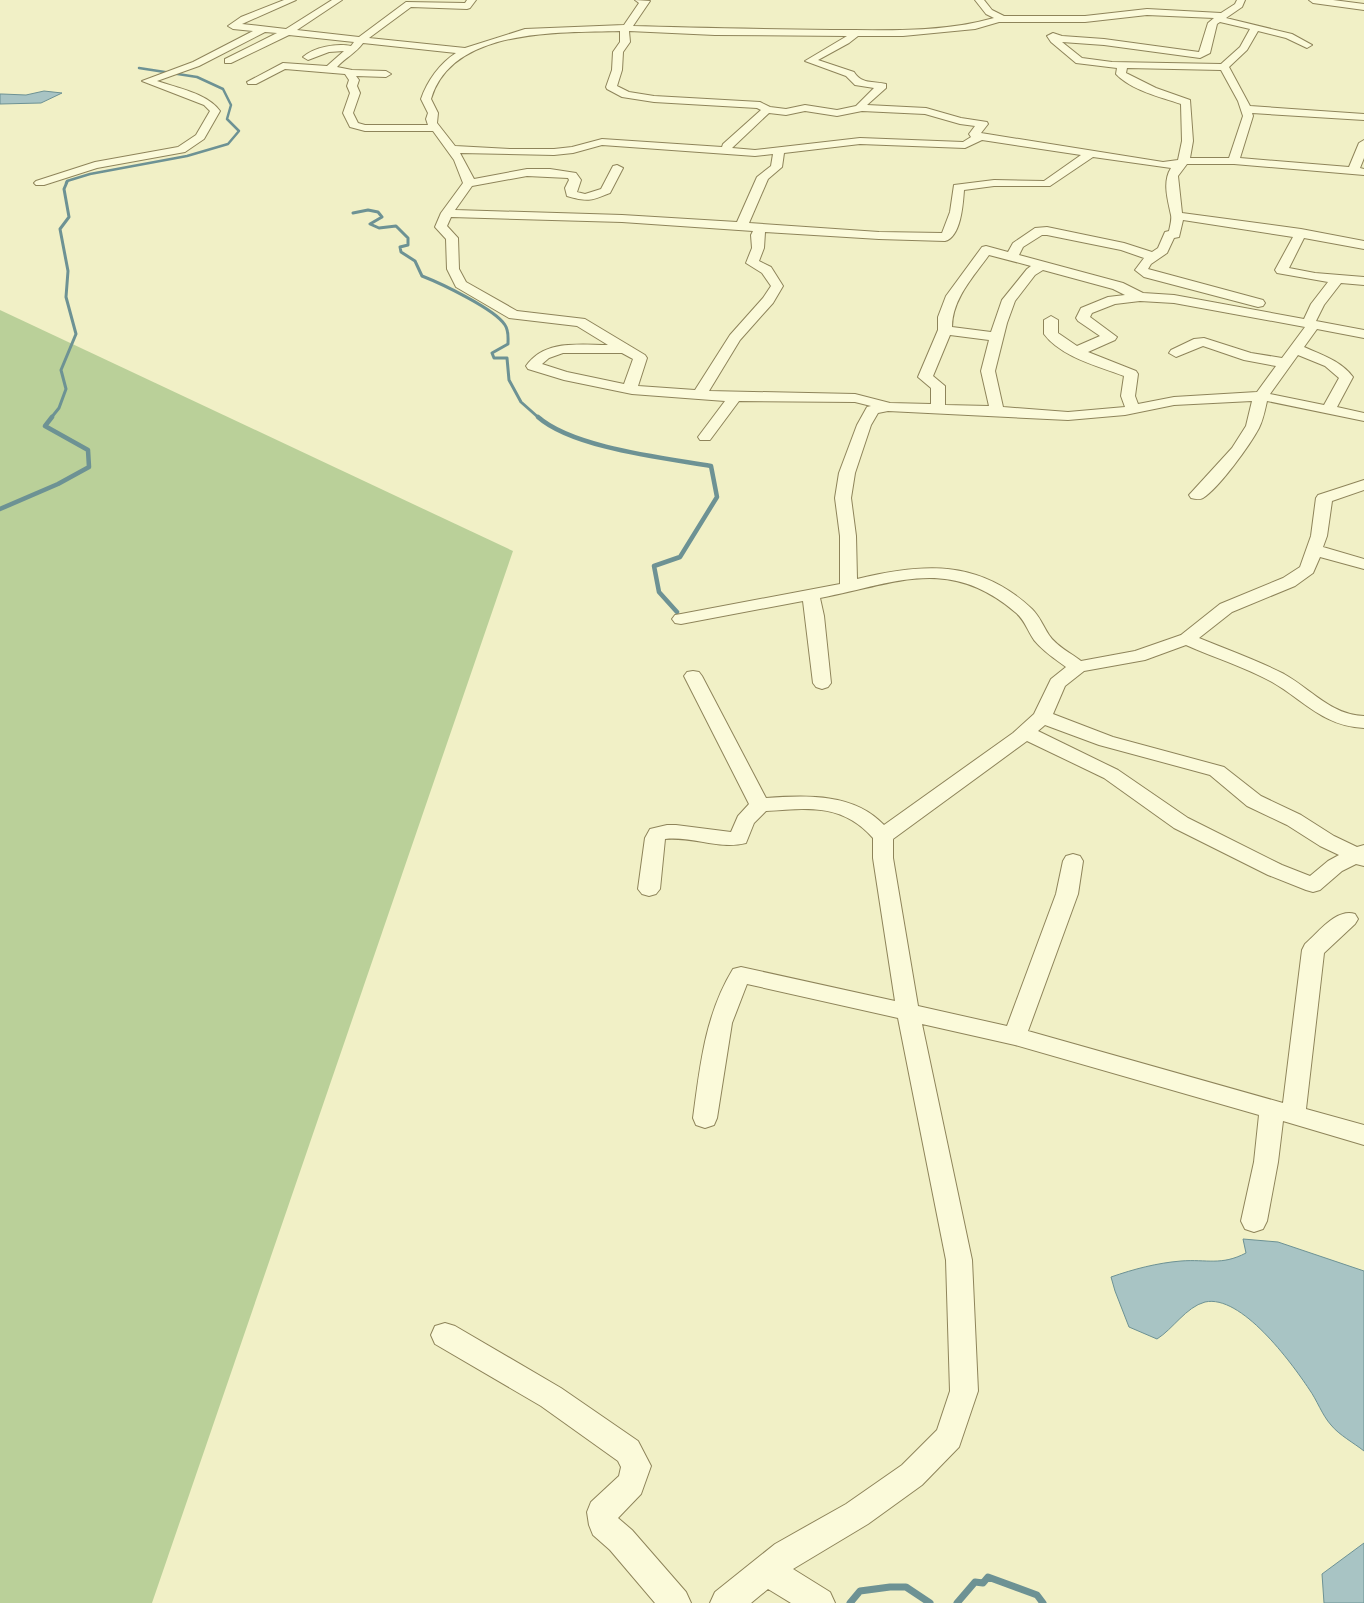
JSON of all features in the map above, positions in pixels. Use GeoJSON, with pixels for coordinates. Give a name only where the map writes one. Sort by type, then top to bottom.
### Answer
{"type":"FeatureCollection","features":[{"type":"Feature","properties":{"kind":"street"},"geometry":{"type":"LineString","coordinates":[[292,0],[244,19],[233,26],[287,32],[357,44],[466,51]]}},
{"type":"Feature","properties":{"kind":"street"},"geometry":{"type":"LineString","coordinates":[[228,61],[287,32],[338,0]]}},
{"type":"Feature","properties":{"kind":"street"},"geometry":{"type":"LineString","coordinates":[[329,69],[343,55],[409,4],[467,6],[472,0]]}},
{"type":"Feature","properties":{"kind":"street"},"geometry":{"type":"LineString","coordinates":[[639,0],[646,1],[638,8],[634,18],[625,28],[623,35],[625,42],[618,52],[620,58],[616,78],[611,87],[626,95],[654,99],[760,105],[766,110],[786,112],[805,108],[837,113],[862,108],[926,111],[960,121],[983,124],[974,134],[977,136]]}},
{"type":"Feature","properties":{"kind":"street"},"geometry":{"type":"LineString","coordinates":[[979,0],[989,12],[1000,17],[999,19]]}},
{"type":"Feature","properties":{"kind":"street"},"geometry":{"type":"LineString","coordinates":[[1052,36],[1061,39],[1104,42],[1200,55],[1205,53],[1213,23],[1239,5],[1242,0]]}},
{"type":"Feature","properties":{"kind":"street"},"geometry":{"type":"LineString","coordinates":[[1313,0],[1364,7]]}},
{"type":"Feature","properties":{"kind":"street"},"geometry":{"type":"LineString","coordinates":[[632,390],[631,385],[640,358],[580,322],[514,315],[461,284],[453,270],[452,238],[441,227],[447,213],[469,182],[467,173],[452,149],[435,128],[431,119],[433,113],[426,99],[429,88],[448,62],[466,51],[525,32],[625,28],[714,32],[855,33],[934,31],[975,26],[999,19],[1085,19],[1147,12],[1200,14],[1221,18],[1289,36],[1307,45]]}},
{"type":"Feature","properties":{"kind":"street"},"geometry":{"type":"LineString","coordinates":[[1041,20],[1054,40],[1080,61],[1123,65],[1224,67],[1244,48],[1255,28]]}},
{"type":"Feature","properties":{"kind":"street"},"geometry":{"type":"LineString","coordinates":[[40,183],[95,165],[181,150],[200,137],[215,111],[208,103],[147,81],[196,64],[262,30]]}},
{"type":"Feature","properties":{"kind":"street"},"geometry":{"type":"LineString","coordinates":[[855,33],[846,41],[810,61],[850,74],[851,79],[856,83],[882,86],[861,105],[862,108]]}},
{"type":"Feature","properties":{"kind":"street"},"geometry":{"type":"LineString","coordinates":[[308,57],[324,49],[357,44]]}},
{"type":"Feature","properties":{"kind":"street"},"geometry":{"type":"LineString","coordinates":[[1123,65],[1121,74],[1131,80],[1164,96],[1186,102],[1186,156],[1172,176],[1174,208],[1177,216],[1175,234],[1168,236],[1163,250],[1146,262],[1141,270],[1310,322]]}},
{"type":"Feature","properties":{"kind":"street"},"geometry":{"type":"LineString","coordinates":[[252,82],[282,66],[329,69],[350,73],[386,74]]}},
{"type":"Feature","properties":{"kind":"street"},"geometry":{"type":"LineString","coordinates":[[1224,67],[1248,116],[1234,162]]}},
{"type":"Feature","properties":{"kind":"street"},"geometry":{"type":"LineString","coordinates":[[350,73],[354,80],[352,86],[355,93],[348,113],[354,125],[365,128],[435,128]]}},
{"type":"Feature","properties":{"kind":"street"},"geometry":{"type":"LineString","coordinates":[[1246,109],[1364,116]]}},
{"type":"Feature","properties":{"kind":"street"},"geometry":{"type":"LineString","coordinates":[[727,151],[727,146],[766,110]]}},
{"type":"Feature","properties":{"kind":"street"},"geometry":{"type":"LineString","coordinates":[[452,149],[486,152],[556,151],[577,150],[602,142],[755,153],[860,141],[966,145],[977,136],[987,136],[1163,165],[1234,162],[1359,172],[1364,144]]}},
{"type":"Feature","properties":{"kind":"street"},"geometry":{"type":"LineString","coordinates":[[741,227],[754,194],[764,177],[776,167],[779,150]]}},
{"type":"Feature","properties":{"kind":"street"},"geometry":{"type":"LineString","coordinates":[[447,213],[597,217],[810,232],[945,237],[948,235],[956,212],[958,186],[987,183],[1046,184],[1090,154]]}},
{"type":"Feature","properties":{"kind":"street"},"geometry":{"type":"LineString","coordinates":[[469,182],[476,183],[511,174],[557,172],[572,174],[576,180],[571,188],[571,194],[586,198],[606,191],[617,168]]}},
{"type":"Feature","properties":{"kind":"street"},"geometry":{"type":"LineString","coordinates":[[1177,216],[1301,233],[1364,245]]}},
{"type":"Feature","properties":{"kind":"street"},"geometry":{"type":"LineString","coordinates":[[699,395],[735,338],[768,300],[777,286],[767,270],[752,263],[758,248],[757,235],[760,228]]}},
{"type":"Feature","properties":{"kind":"street"},"geometry":{"type":"LineString","coordinates":[[1010,256],[1017,250],[1017,246],[1027,238],[1039,231],[1047,231],[1124,247],[1154,257]]}},
{"type":"Feature","properties":{"kind":"street"},"geometry":{"type":"LineString","coordinates":[[1301,233],[1281,270],[1315,277],[1364,281]]}},
{"type":"Feature","properties":{"kind":"street"},"geometry":{"type":"LineString","coordinates":[[938,409],[938,386],[925,377],[945,330],[945,317],[953,296],[986,250],[1118,286],[1140,296]]}},
{"type":"Feature","properties":{"kind":"street"},"geometry":{"type":"LineString","coordinates":[[997,411],[988,371],[997,337],[1009,300],[1031,272],[1042,265]]}},
{"type":"Feature","properties":{"kind":"street"},"geometry":{"type":"LineString","coordinates":[[1197,496],[1221,471],[1254,426],[1261,396],[1296,348],[1336,279]]}},
{"type":"Feature","properties":{"kind":"street"},"geometry":{"type":"LineString","coordinates":[[1078,351],[1110,337],[1083,318],[1086,311],[1113,300],[1140,296],[1191,302],[1310,322],[1364,334]]}},
{"type":"Feature","properties":{"kind":"street"},"geometry":{"type":"LineString","coordinates":[[1052,320],[1051,334],[1060,343],[1131,374],[1128,396],[1133,410]]}},
{"type":"Feature","properties":{"kind":"street"},"geometry":{"type":"LineString","coordinates":[[945,330],[997,337]]}},
{"type":"Feature","properties":{"kind":"street"},"geometry":{"type":"LineString","coordinates":[[1176,353],[1199,342],[1204,342],[1249,357],[1285,363]]}},
{"type":"Feature","properties":{"kind":"street"},"geometry":{"type":"LineString","coordinates":[[625,348],[562,348],[544,355],[533,366],[564,376],[632,390],[734,397],[855,398],[888,407]]}},
{"type":"Feature","properties":{"kind":"street"},"geometry":{"type":"LineString","coordinates":[[1296,348],[1330,363],[1346,377],[1328,410]]}},
{"type":"Feature","properties":{"kind":"street"},"geometry":{"type":"LineString","coordinates":[[849,587],[848,536],[843,498],[847,473],[864,424],[872,410],[888,407],[1068,416],[1133,410],[1174,401],[1261,396],[1364,417]]}},
{"type":"Feature","properties":{"kind":"street"},"geometry":{"type":"LineString","coordinates":[[705,437],[734,397]]}},
{"type":"Feature","properties":{"kind":"street"},"geometry":{"type":"LineString","coordinates":[[883,836],[1034,725],[1057,683],[1078,667],[1139,656],[1187,639],[1226,608],[1289,582],[1307,569],[1319,536],[1324,498],[1364,485]]}},
{"type":"Feature","properties":{"kind":"street"},"geometry":{"type":"LineString","coordinates":[[1314,550],[1364,564]]}},
{"type":"Feature","properties":{"kind":"street"},"geometry":{"type":"LineString","coordinates":[[681,619],[849,587],[899,574],[919,571],[946,572],[975,580],[1010,599],[1032,619],[1041,637],[1049,646],[1078,667]]}},
{"type":"Feature","properties":{"kind":"street"},"geometry":{"type":"LineString","coordinates":[[810,595],[814,607],[822,683]]}},
{"type":"Feature","properties":{"kind":"street"},"geometry":{"type":"LineString","coordinates":[[1187,639],[1279,679],[1320,708],[1340,719],[1364,722]]}},
{"type":"Feature","properties":{"kind":"street"},"geometry":{"type":"LineString","coordinates":[[693,676],[760,805]]}},
{"type":"Feature","properties":{"kind":"street"},"geometry":{"type":"LineString","coordinates":[[1034,725],[1181,823],[1275,870],[1313,885],[1335,866],[1361,855]]}},
{"type":"Feature","properties":{"kind":"street"},"geometry":{"type":"LineString","coordinates":[[1034,725],[1216,771],[1254,802],[1294,820],[1326,841],[1361,855]]}},
{"type":"Feature","properties":{"kind":"street"},"geometry":{"type":"LineString","coordinates":[[649,889],[657,834],[662,832],[678,832],[729,840],[739,838],[745,821],[760,805],[808,802],[839,807],[862,816],[883,836],[883,858],[908,1013],[930,1127],[959,1260],[964,1392],[950,1438],[912,1475],[857,1514],[786,1555],[726,1603]]}},
{"type":"Feature","properties":{"kind":"street"},"geometry":{"type":"LineString","coordinates":[[1015,1036],[1067,894],[1073,861]]}},
{"type":"Feature","properties":{"kind":"street"},"geometry":{"type":"LineString","coordinates":[[1254,1221],[1266,1162],[1282,1112],[1299,1079],[1306,996],[1313,950],[1347,919]]}},
{"type":"Feature","properties":{"kind":"street"},"geometry":{"type":"LineString","coordinates":[[705,1118],[716,1046],[724,1015],[741,975],[1015,1036],[1364,1135]]}},
{"type":"Feature","properties":{"kind":"street"},"geometry":{"type":"LineString","coordinates":[[445,1336],[551,1397],[628,1451],[636,1466],[631,1484],[602,1512],[604,1525],[621,1540],[675,1603]]}},
{"type":"Feature","properties":{"kind":"street"},"geometry":{"type":"LineString","coordinates":[[766,1570],[819,1603]]}},
{"type":"Feature","properties":{"kind":"green space"},"geometry":{"type":"Polygon","coordinates":[[[0,310],[513,551],[152,1603],[0,1603],[0,310]]]}},
{"type":"Feature","properties":{"kind":"water"},"geometry":{"type":"Polygon","coordinates":[[[44,91],[62,93],[41,103],[0,104],[0,94],[26,95],[44,91]]]}},
{"type":"Feature","properties":{"kind":"water"},"geometry":{"type":"Polygon","coordinates":[[[1243,1239],[1278,1242],[1364,1271],[1364,1451],[1334,1429],[1312,1393],[1278,1347],[1264,1332],[1234,1308],[1219,1302],[1205,1302],[1192,1308],[1157,1339],[1129,1327],[1111,1277],[1163,1263],[1221,1261],[1237,1257],[1246,1253],[1243,1239]]]}},
{"type":"Feature","properties":{"kind":"water"},"geometry":{"type":"Polygon","coordinates":[[[1364,1543],[1364,1603],[1324,1603],[1322,1574],[1364,1543]]]}},
{"type":"Feature","properties":{"kind":"waterway"},"geometry":{"type":"LineString","coordinates":[[66,183],[67,181],[90,174],[187,156],[228,144],[239,131],[227,119],[231,105],[223,89],[197,77],[139,68]]}},
{"type":"Feature","properties":{"kind":"waterway"},"geometry":{"type":"LineString","coordinates":[[51,418],[59,408],[66,389],[61,370],[76,334],[66,297],[68,271],[60,229],[69,217],[64,189],[67,182]]}},
{"type":"Feature","properties":{"kind":"waterway"},"geometry":{"type":"LineString","coordinates":[[353,213],[368,210],[378,212],[382,217],[370,224],[379,228],[396,226],[408,238],[408,245],[400,247],[401,252],[415,261],[422,276],[479,304],[505,325],[508,334],[508,344],[492,353],[494,358],[507,358],[509,380],[521,402],[539,418]]}},
{"type":"Feature","properties":{"kind":"waterway"},"geometry":{"type":"LineString","coordinates":[[0,509],[58,484],[89,467],[88,450],[45,426],[52,417]]}},
{"type":"Feature","properties":{"kind":"waterway"},"geometry":{"type":"LineString","coordinates":[[538,417],[554,428],[573,437],[596,444],[645,455],[711,466],[717,497],[680,557],[654,566],[659,592],[677,612]]}},
{"type":"Feature","properties":{"kind":"waterway"},"geometry":{"type":"LineString","coordinates":[[957,1603],[975,1582],[983,1583],[988,1577],[1037,1595],[1043,1603]]}},
{"type":"Feature","properties":{"kind":"waterway"},"geometry":{"type":"LineString","coordinates":[[850,1603],[860,1591],[890,1587],[906,1587],[930,1603]]}}]}
